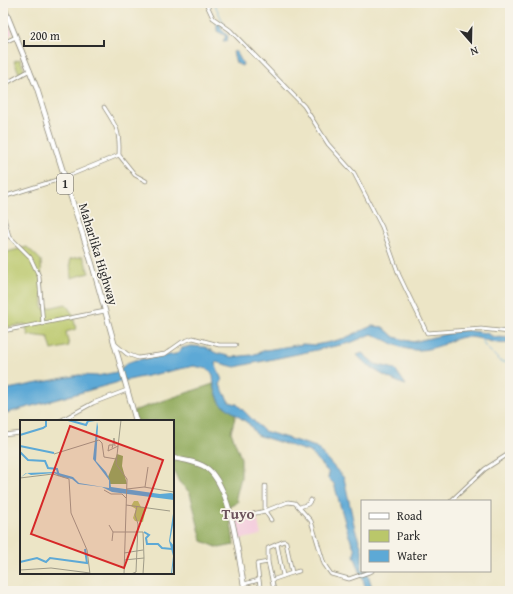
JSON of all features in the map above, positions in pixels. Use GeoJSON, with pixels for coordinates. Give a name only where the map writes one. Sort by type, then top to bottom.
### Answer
{"type":"FeatureCollection","features":[{"type":"Feature","properties":{"kind":"highway","name":"Maharlika Highway"},"geometry":{"type":"LineString","coordinates":[[3,5],[30,70],[63,178],[92,264],[136,420]]}},
{"type":"Feature","properties":{"kind":"highway"},"geometry":{"type":"LineString","coordinates":[[174,458],[195,463],[206,468],[215,476],[224,491],[245,591]]}},
{"type":"Feature","properties":{"kind":"street"},"geometry":{"type":"LineString","coordinates":[[206,3],[213,18],[230,30],[304,106],[328,144],[354,173],[382,227],[399,275],[427,333],[481,329],[510,332]]}},
{"type":"Feature","properties":{"kind":"street"},"geometry":{"type":"LineString","coordinates":[[3,43],[16,37]]}},
{"type":"Feature","properties":{"kind":"street"},"geometry":{"type":"LineString","coordinates":[[3,86],[30,70]]}},
{"type":"Feature","properties":{"kind":"street"},"geometry":{"type":"LineString","coordinates":[[104,107],[117,128],[120,137],[119,155],[135,175],[146,181]]}},
{"type":"Feature","properties":{"kind":"street"},"geometry":{"type":"LineString","coordinates":[[3,197],[63,178],[119,155]]}},
{"type":"Feature","properties":{"kind":"street"},"geometry":{"type":"LineString","coordinates":[[3,214],[9,236],[30,257],[39,276],[43,324]]}},
{"type":"Feature","properties":{"kind":"street"},"geometry":{"type":"LineString","coordinates":[[3,331],[105,311]]}},
{"type":"Feature","properties":{"kind":"street"},"geometry":{"type":"LineString","coordinates":[[114,343],[127,354],[138,358],[165,354],[182,342],[194,338],[219,345],[236,345]]}},
{"type":"Feature","properties":{"kind":"street"},"geometry":{"type":"LineString","coordinates":[[62,420],[93,403],[127,390]]}},
{"type":"Feature","properties":{"kind":"street"},"geometry":{"type":"LineString","coordinates":[[3,435],[20,433]]}},
{"type":"Feature","properties":{"kind":"street"},"geometry":{"type":"LineString","coordinates":[[452,500],[485,469],[510,453]]}},
{"type":"Feature","properties":{"kind":"street"},"geometry":{"type":"LineString","coordinates":[[265,486],[265,511],[271,520]]}},
{"type":"Feature","properties":{"kind":"street"},"geometry":{"type":"LineString","coordinates":[[300,507],[308,504],[311,500]]}},
{"type":"Feature","properties":{"kind":"street"},"geometry":{"type":"LineString","coordinates":[[231,519],[265,511],[288,502],[295,503],[311,521],[327,571],[330,574],[349,579],[370,572]]}},
{"type":"Feature","properties":{"kind":"street"},"geometry":{"type":"LineString","coordinates":[[274,591],[268,562],[268,548],[286,542],[292,573]]}},
{"type":"Feature","properties":{"kind":"street"},"geometry":{"type":"LineString","coordinates":[[277,544],[283,576]]}},
{"type":"Feature","properties":{"kind":"street"},"geometry":{"type":"LineString","coordinates":[[261,591],[256,564],[268,562]]}},
{"type":"Feature","properties":{"kind":"street"},"geometry":{"type":"LineString","coordinates":[[272,580],[299,571]]}},
{"type":"Feature","properties":{"kind":"street"},"geometry":{"type":"LineString","coordinates":[[244,584],[259,580]]}},
{"type":"Feature","properties":{"kind":"shaded area"},"geometry":{"type":"Polygon","coordinates":[[[3,11],[13,33],[3,40],[3,11]]]}},
{"type":"Feature","properties":{"kind":"shaded area"},"geometry":{"type":"Polygon","coordinates":[[[256,513],[261,535],[238,540],[234,518],[256,513]]]}},
{"type":"Feature","properties":{"kind":"green space"},"geometry":{"type":"Polygon","coordinates":[[[20,59],[25,71],[19,73],[14,61],[20,59]]]}},
{"type":"Feature","properties":{"kind":"green space"},"geometry":{"type":"Polygon","coordinates":[[[27,247],[41,260],[43,309],[66,304],[73,315],[76,329],[66,332],[69,346],[52,350],[48,337],[28,335],[25,324],[3,328],[3,253],[27,247]]]}},
{"type":"Feature","properties":{"kind":"green space"},"geometry":{"type":"Polygon","coordinates":[[[83,256],[89,273],[71,278],[70,259],[83,256]]]}},
{"type":"Feature","properties":{"kind":"green space"},"geometry":{"type":"Polygon","coordinates":[[[213,384],[220,403],[236,414],[231,432],[241,458],[241,477],[236,497],[238,502],[229,507],[234,545],[219,548],[202,541],[190,493],[179,482],[174,471],[174,420],[136,420],[133,411],[213,384]]]}},
{"type":"Feature","properties":{"kind":"water"},"geometry":{"type":"Polygon","coordinates":[[[217,23],[221,25],[221,29],[228,36],[227,41],[223,41],[226,36],[217,31],[217,23]]]}},
{"type":"Feature","properties":{"kind":"water"},"geometry":{"type":"Polygon","coordinates":[[[236,51],[243,64],[242,66],[236,63],[233,52],[236,51]]]}},
{"type":"Feature","properties":{"kind":"water"},"geometry":{"type":"Polygon","coordinates":[[[372,326],[383,327],[394,337],[413,342],[463,330],[486,333],[494,337],[510,338],[510,343],[504,344],[471,337],[462,337],[429,349],[412,350],[397,346],[372,334],[350,343],[235,367],[216,362],[215,364],[222,380],[220,385],[229,402],[237,404],[264,431],[316,447],[344,478],[355,529],[361,546],[361,572],[367,572],[373,591],[367,591],[354,555],[355,550],[349,536],[334,484],[328,478],[329,473],[310,452],[257,435],[249,424],[220,403],[214,386],[213,375],[208,369],[194,366],[119,382],[3,414],[3,390],[79,375],[97,376],[117,372],[127,363],[135,360],[176,354],[182,348],[191,346],[205,347],[216,353],[232,357],[252,355],[266,350],[303,344],[315,345],[345,338],[372,326]]]}},
{"type":"Feature","properties":{"kind":"water"},"geometry":{"type":"Polygon","coordinates":[[[362,353],[375,364],[395,369],[406,385],[387,377],[372,368],[357,355],[362,353]]]}},
{"type":"Feature","properties":{"kind":"waterway"},"geometry":{"type":"LineString","coordinates":[[214,3],[224,24]]}},
{"type":"Feature","properties":{"kind":"waterway"},"geometry":{"type":"LineString","coordinates":[[481,338],[485,346],[501,362],[510,362]]}},
{"type":"Feature","properties":{"kind":"district","name":"Tuyo"},"geometry":{"type":"Point","coordinates":[238,514]}}]}
